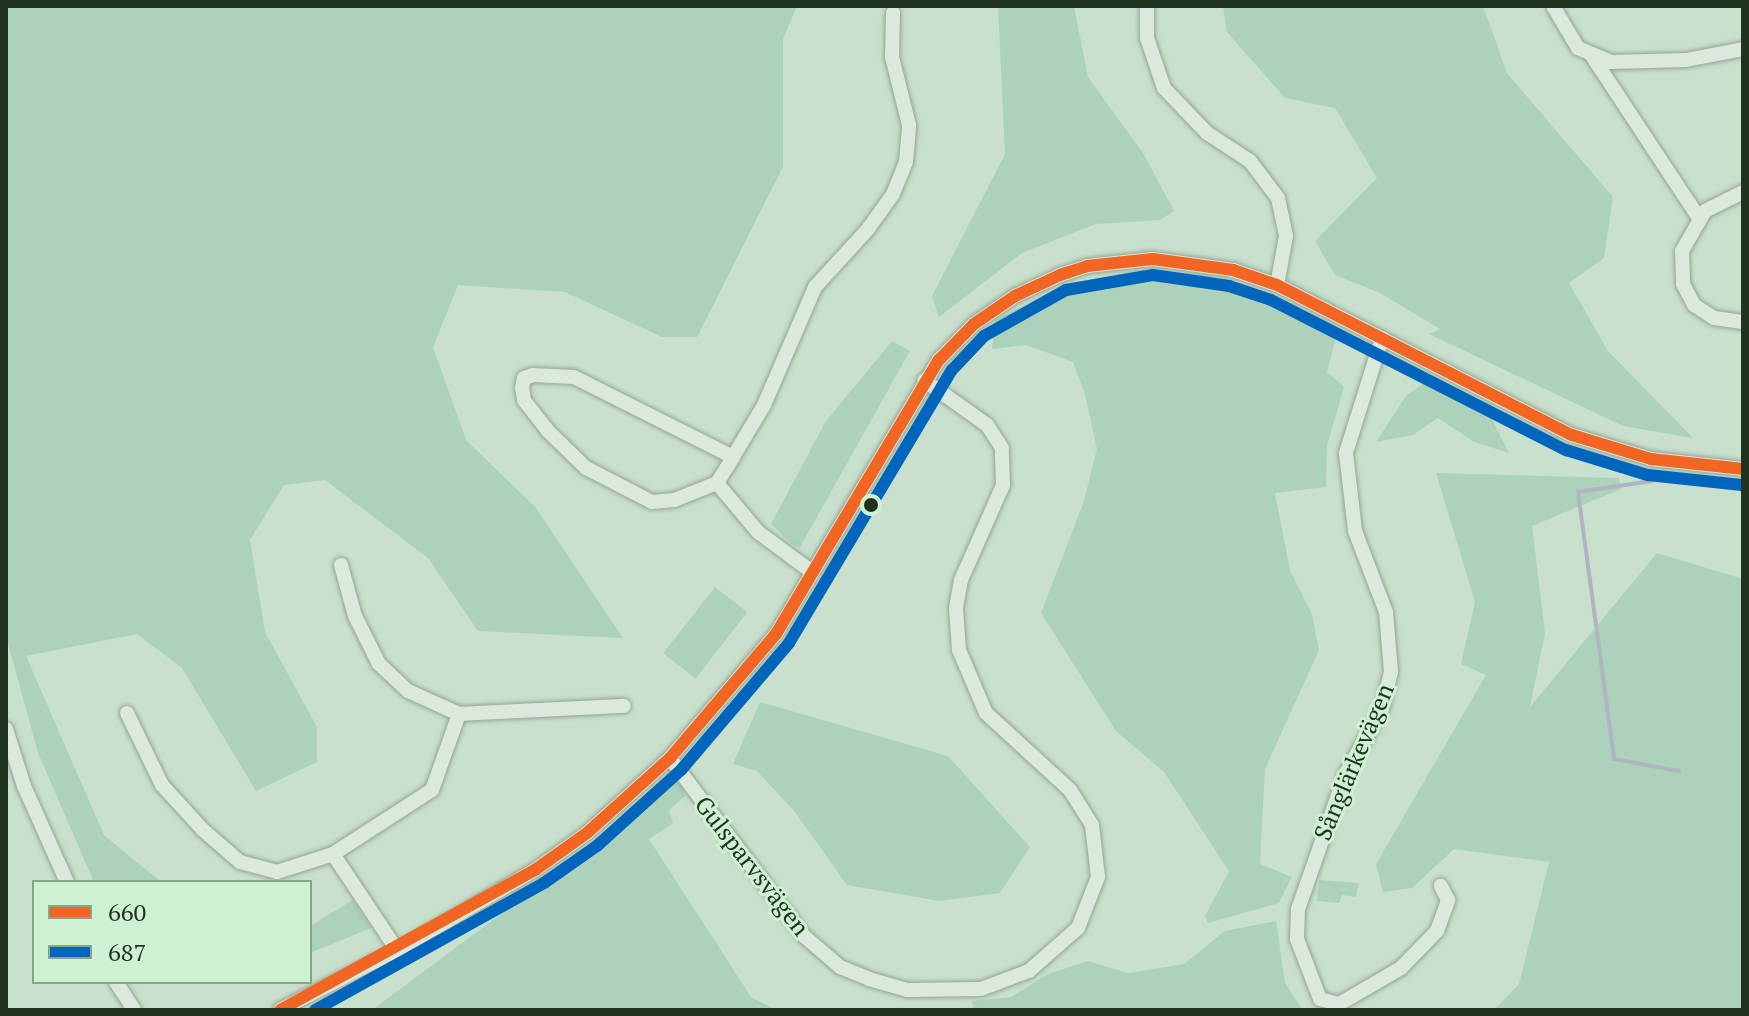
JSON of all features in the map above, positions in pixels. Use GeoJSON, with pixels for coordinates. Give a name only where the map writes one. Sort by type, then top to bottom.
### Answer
{"type":"FeatureCollection","features":[{"type":"Feature","properties":{"kind":"street"},"geometry":{"type":"LineString","coordinates":[[1147,6],[1147,38],[1164,88],[1207,133],[1250,161],[1278,198],[1286,236],[1277,285]]}},
{"type":"Feature","properties":{"kind":"street"},"geometry":{"type":"LineString","coordinates":[[1553,6],[1566,33],[1592,56],[1699,218]]}},
{"type":"Feature","properties":{"kind":"street"},"geometry":{"type":"LineString","coordinates":[[733,457],[574,377],[551,373],[524,378],[524,400],[548,431],[586,468],[631,495],[652,502],[674,500],[717,483],[733,457],[764,405],[815,287],[868,229],[893,194],[906,162],[909,125],[892,57],[893,13]]}},
{"type":"Feature","properties":{"kind":"street"},"geometry":{"type":"LineString","coordinates":[[1592,56],[1611,62],[1668,61],[1743,49]]}},
{"type":"Feature","properties":{"kind":"street"},"geometry":{"type":"LineString","coordinates":[[1743,192],[1719,202],[1699,218],[1682,251],[1687,294],[1704,313],[1743,322]]}},
{"type":"Feature","properties":{"kind":"street"},"geometry":{"type":"LineString","coordinates":[[280,1010],[397,950],[535,870],[587,833],[670,758],[776,634],[924,380],[974,324],[1015,296],[1087,266],[1153,259],[1196,261],[1277,285],[1583,439],[1651,459],[1743,469]]}},
{"type":"Feature","properties":{"kind":"street","name":"Sånglärkevägen"},"geometry":{"type":"LineString","coordinates":[[1382,338],[1346,453],[1355,531],[1386,612],[1391,672],[1382,709],[1345,775],[1298,909],[1297,939],[1320,999],[1339,1004],[1401,968],[1437,931],[1448,900],[1441,886]]}},
{"type":"Feature","properties":{"kind":"street","name":"Gulsparvsvägen"},"geometry":{"type":"LineString","coordinates":[[670,758],[804,936],[840,967],[907,990],[981,989],[1029,971],[1078,928],[1098,877],[1092,825],[1070,790],[986,713],[959,650],[956,608],[961,580],[1003,485],[1002,448],[987,425],[924,380]]}},
{"type":"Feature","properties":{"kind":"street"},"geometry":{"type":"LineString","coordinates":[[717,483],[758,532],[812,572]]}},
{"type":"Feature","properties":{"kind":"street"},"geometry":{"type":"LineString","coordinates":[[341,565],[355,616],[379,664],[408,691],[459,714],[614,710]]}},
{"type":"Feature","properties":{"kind":"street"},"geometry":{"type":"LineString","coordinates":[[127,713],[162,785],[240,862],[277,872],[333,854],[432,790],[459,714]]}},
{"type":"Feature","properties":{"kind":"street"},"geometry":{"type":"LineString","coordinates":[[6,729],[24,786],[66,880]]}},
{"type":"Feature","properties":{"kind":"street"},"geometry":{"type":"LineString","coordinates":[[333,854],[397,950]]}},
{"type":"Feature","properties":{"kind":"street"},"geometry":{"type":"LineString","coordinates":[[117,984],[134,1010]]}},
{"type":"Feature","properties":{"kind":"green space"},"geometry":{"type":"Polygon","coordinates":[[[6,6],[797,6],[783,39],[783,167],[697,337],[662,337],[565,292],[458,285],[433,347],[466,440],[536,508],[623,638],[478,631],[428,558],[325,480],[284,485],[250,540],[265,632],[317,727],[317,762],[256,791],[182,668],[137,634],[26,656],[104,835],[159,880],[93,880],[38,753],[6,636],[6,6]]]}},
{"type":"Feature","properties":{"kind":"green space"},"geometry":{"type":"Polygon","coordinates":[[[998,6],[1074,6],[1088,77],[1143,153],[1174,211],[1160,220],[1096,224],[1022,253],[939,317],[932,296],[1005,154],[998,6]]]}},
{"type":"Feature","properties":{"kind":"green space"},"geometry":{"type":"Polygon","coordinates":[[[1223,6],[1483,6],[1507,73],[1613,197],[1604,258],[1569,283],[1608,351],[1693,438],[1623,426],[1429,334],[1440,329],[1380,293],[1335,275],[1315,241],[1377,178],[1335,108],[1285,98],[1227,32],[1223,6]]]}},
{"type":"Feature","properties":{"kind":"green space"},"geometry":{"type":"Polygon","coordinates":[[[1136,270],[1206,274],[1301,309],[1337,334],[1327,372],[1344,387],[1327,446],[1326,487],[1275,493],[1290,570],[1312,614],[1319,650],[1265,769],[1260,864],[1292,877],[1279,903],[1208,923],[1205,916],[1229,871],[1164,772],[1116,731],[1041,613],[1084,501],[1097,449],[1085,394],[1073,362],[1026,345],[992,349],[995,320],[1063,285],[1136,270]]]}},
{"type":"Feature","properties":{"kind":"green space"},"geometry":{"type":"Polygon","coordinates":[[[892,341],[910,351],[800,547],[793,545],[771,524],[826,421],[892,341]]]}},
{"type":"Feature","properties":{"kind":"green space"},"geometry":{"type":"Polygon","coordinates":[[[1434,376],[1485,405],[1509,453],[1474,442],[1438,418],[1413,435],[1376,442],[1406,396],[1434,376]]]}},
{"type":"Feature","properties":{"kind":"green space"},"geometry":{"type":"Polygon","coordinates":[[[1436,473],[1619,478],[1621,489],[1532,526],[1545,633],[1530,707],[1657,553],[1743,579],[1743,1010],[1494,1010],[1519,984],[1549,862],[1454,849],[1412,888],[1383,892],[1376,864],[1486,675],[1461,664],[1475,602],[1436,473]]]}},
{"type":"Feature","properties":{"kind":"green space"},"geometry":{"type":"Polygon","coordinates":[[[715,587],[747,612],[696,678],[663,653],[715,587]]]}},
{"type":"Feature","properties":{"kind":"green space"},"geometry":{"type":"Polygon","coordinates":[[[760,702],[948,756],[1030,847],[1000,893],[939,901],[847,885],[795,812],[757,771],[733,764],[760,702]]]}},
{"type":"Feature","properties":{"kind":"green space"},"geometry":{"type":"Polygon","coordinates":[[[670,778],[680,780],[685,796],[669,810],[673,823],[649,839],[751,997],[777,1010],[372,1010],[544,882],[670,778]]]}},
{"type":"Feature","properties":{"kind":"green space"},"geometry":{"type":"Polygon","coordinates":[[[1319,880],[1359,883],[1356,897],[1342,895],[1339,903],[1317,901],[1319,880]]]}},
{"type":"Feature","properties":{"kind":"green space"},"geometry":{"type":"Polygon","coordinates":[[[353,900],[371,928],[312,952],[312,925],[353,900]]]}},
{"type":"Feature","properties":{"kind":"green space"},"geometry":{"type":"Polygon","coordinates":[[[1276,921],[1285,982],[1302,1010],[973,1010],[972,1001],[1011,997],[1048,974],[1088,961],[1128,973],[1184,964],[1225,931],[1276,921]]]}},
{"type":"Feature","properties":{"kind":"waterway"},"geometry":{"type":"LineString","coordinates":[[1652,481],[1578,492],[1614,759],[1679,771]]}},
{"type":"Feature","properties":{"kind":"transit line","name":"660"},"geometry":{"type":"LineString","coordinates":[[280,1010],[535,870],[587,833],[670,758],[776,634],[939,360],[974,324],[1015,296],[1060,275],[1087,266],[1153,259],[1233,270],[1277,285],[1572,435],[1651,459],[1743,469]]}},
{"type":"Feature","properties":{"kind":"transit line","name":"687"},"geometry":{"type":"LineString","coordinates":[[315,1010],[544,883],[598,845],[681,770],[789,643],[952,370],[984,336],[1066,290],[1153,275],[1229,286],[1271,300],[1566,450],[1648,475],[1741,485]]}}]}
